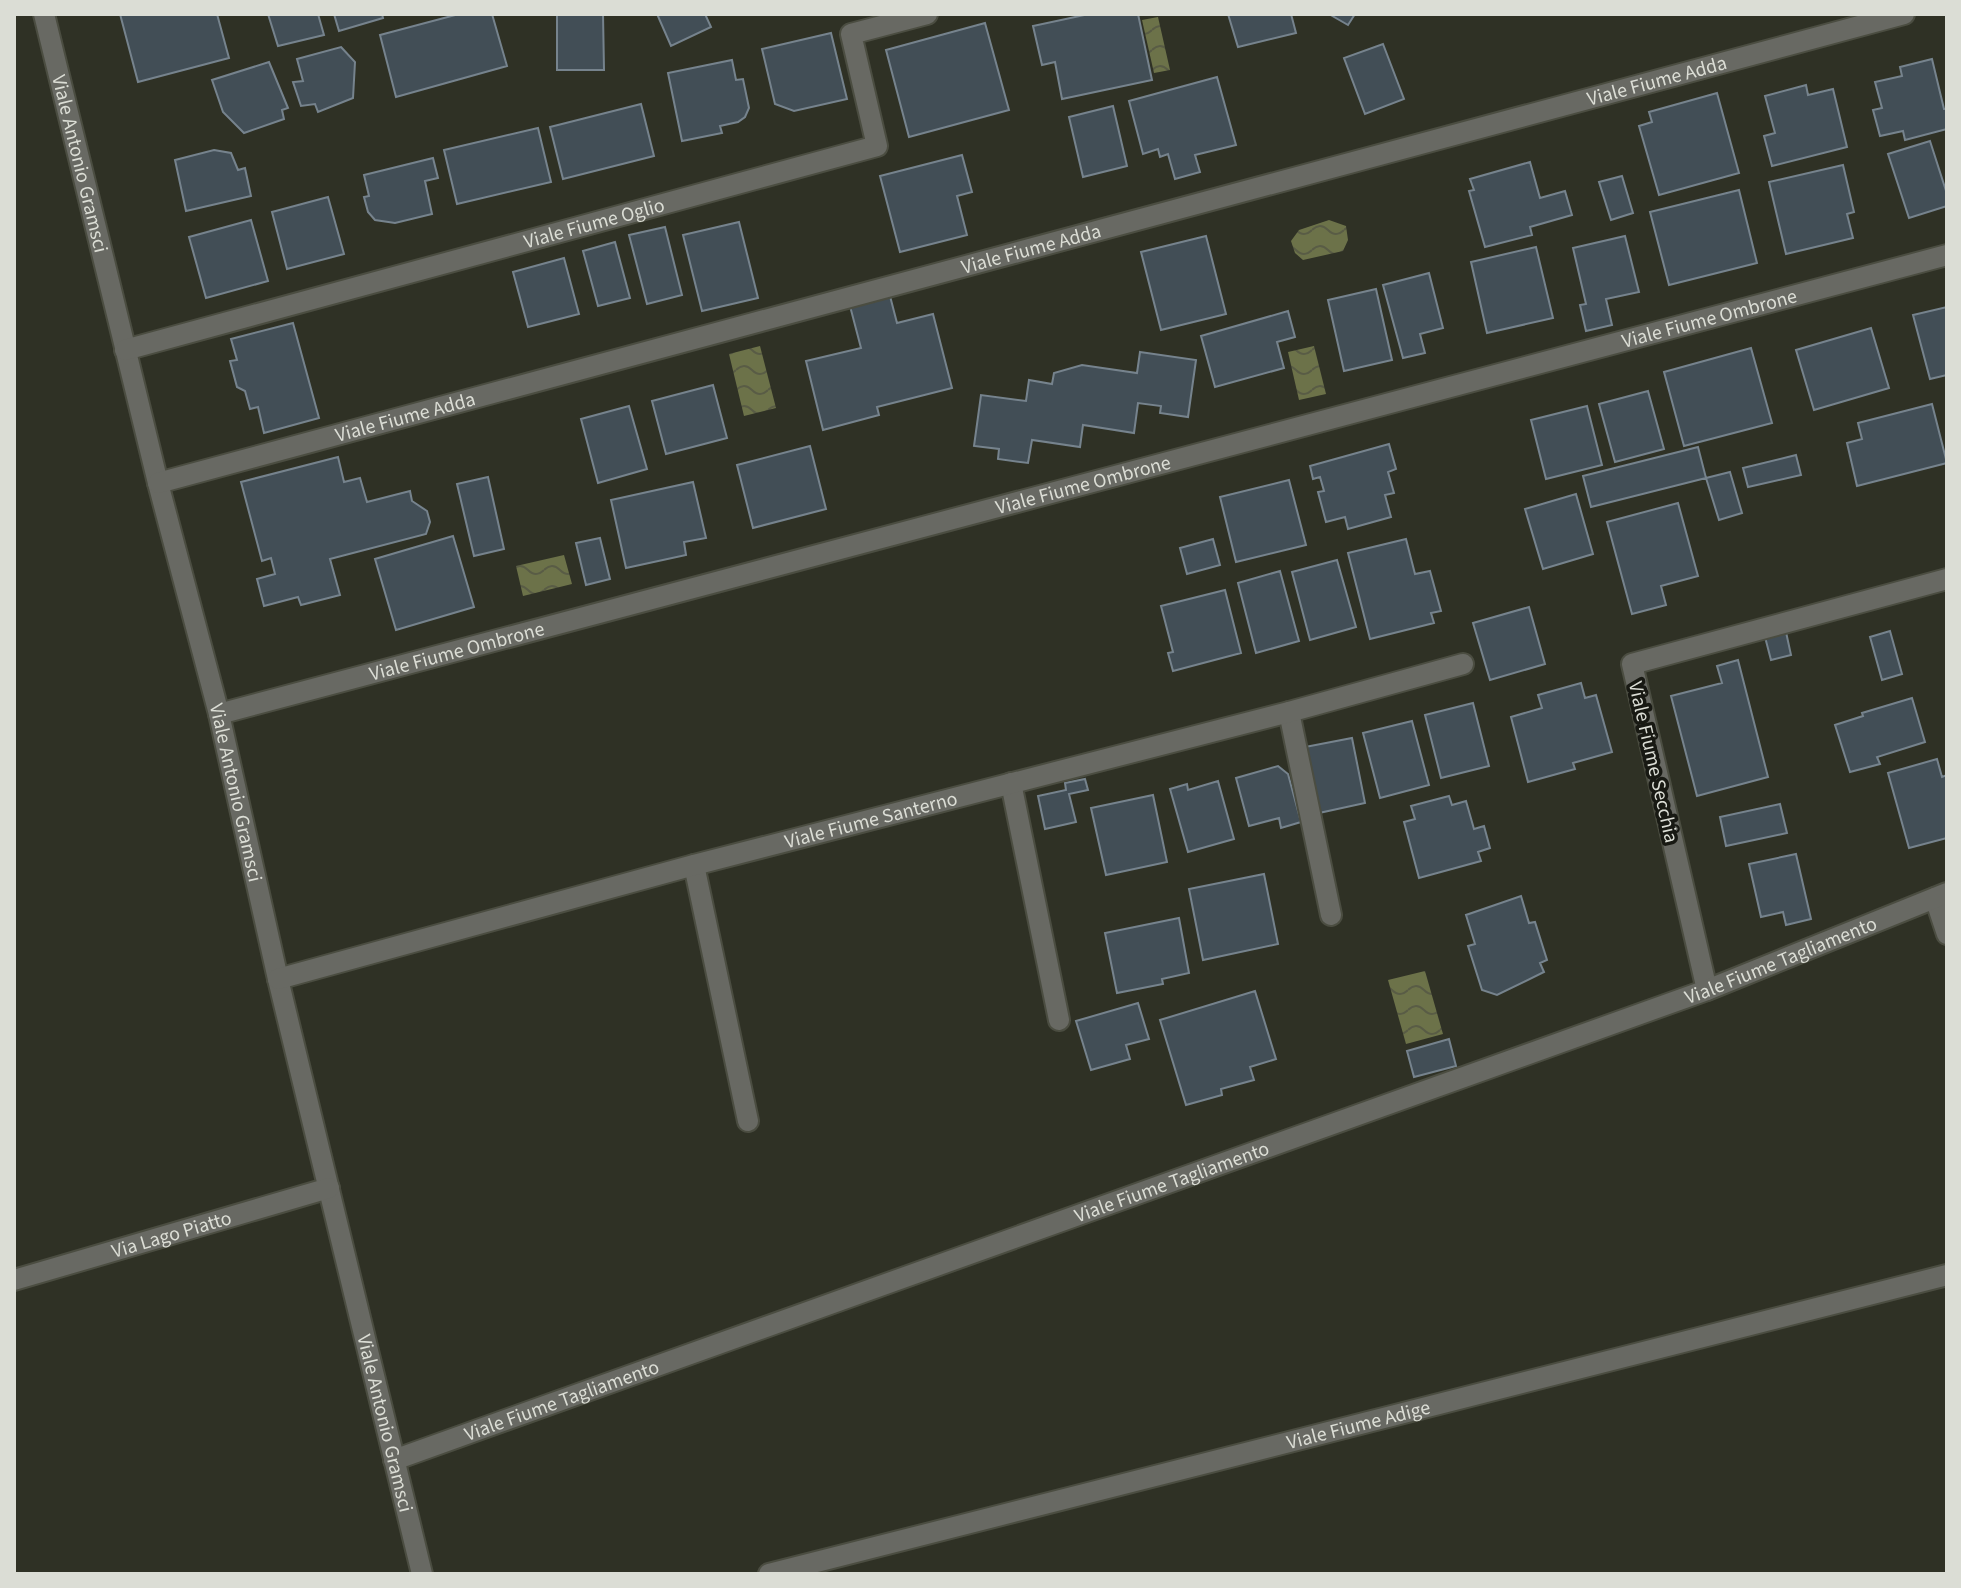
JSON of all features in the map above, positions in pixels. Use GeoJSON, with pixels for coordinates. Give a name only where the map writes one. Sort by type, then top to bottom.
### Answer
{"type":"FeatureCollection","features":[{"type":"Feature","properties":{"kind":"street","name":"Viale Antonio Gramsci"},"geometry":{"type":"LineString","coordinates":[[44,14],[158,483],[219,714],[278,979],[422,1574]]}},
{"type":"Feature","properties":{"kind":"street","name":"Viale Fiume Oglio"},"geometry":{"type":"LineString","coordinates":[[125,350],[877,146],[851,34],[927,14]]}},
{"type":"Feature","properties":{"kind":"street","name":"Viale Fiume Adda"},"geometry":{"type":"LineString","coordinates":[[158,483],[1904,14]]}},
{"type":"Feature","properties":{"kind":"street","name":"Viale Fiume Ombrone"},"geometry":{"type":"LineString","coordinates":[[219,714],[1947,255]]}},
{"type":"Feature","properties":{"kind":"street","name":"Viale Fiume Secchia"},"geometry":{"type":"LineString","coordinates":[[1707,990],[1632,664],[1947,579]]}},
{"type":"Feature","properties":{"kind":"street","name":"Viale Fiume Santerno"},"geometry":{"type":"LineString","coordinates":[[278,979],[694,865],[1289,712],[1463,664]]}},
{"type":"Feature","properties":{"kind":"street"},"geometry":{"type":"LineString","coordinates":[[1289,712],[1331,915]]}},
{"type":"Feature","properties":{"kind":"street"},"geometry":{"type":"LineString","coordinates":[[1011,783],[1059,1020]]}},
{"type":"Feature","properties":{"kind":"street"},"geometry":{"type":"LineString","coordinates":[[694,865],[748,1121]]}},
{"type":"Feature","properties":{"kind":"street","name":"Viale Fiume Tagliamento"},"geometry":{"type":"LineString","coordinates":[[394,1460],[1707,990],[1941,895]]}},
{"type":"Feature","properties":{"kind":"street"},"geometry":{"type":"LineString","coordinates":[[1941,895],[1947,934]]}},
{"type":"Feature","properties":{"kind":"street","name":"Via Lago Piatto"},"geometry":{"type":"LineString","coordinates":[[14,1280],[329,1188]]}},
{"type":"Feature","properties":{"kind":"street","name":"Viale Fiume Adige"},"geometry":{"type":"LineString","coordinates":[[769,1574],[1947,1275]]}},
{"type":"Feature","properties":{"kind":"water"},"geometry":{"type":"Polygon","coordinates":[[[1158,17],[1170,70],[1154,73],[1142,20],[1158,17]]]}},
{"type":"Feature","properties":{"kind":"water"},"geometry":{"type":"Polygon","coordinates":[[[1329,220],[1346,226],[1348,240],[1343,251],[1303,260],[1295,253],[1291,241],[1299,230],[1329,220]]]}},
{"type":"Feature","properties":{"kind":"water"},"geometry":{"type":"Polygon","coordinates":[[[760,346],[776,408],[744,416],[729,354],[760,346]]]}},
{"type":"Feature","properties":{"kind":"water"},"geometry":{"type":"Polygon","coordinates":[[[1314,346],[1326,394],[1299,400],[1288,352],[1314,346]]]}},
{"type":"Feature","properties":{"kind":"water"},"geometry":{"type":"Polygon","coordinates":[[[564,555],[572,584],[523,596],[516,566],[564,555]]]}},
{"type":"Feature","properties":{"kind":"water"},"geometry":{"type":"Polygon","coordinates":[[[1425,971],[1443,1034],[1406,1044],[1388,980],[1425,971]]]}},
{"type":"Feature","properties":{"kind":"building"},"geometry":{"type":"Polygon","coordinates":[[[120,14],[217,14],[229,58],[138,82],[120,14]]]}},
{"type":"Feature","properties":{"kind":"building"},"geometry":{"type":"Polygon","coordinates":[[[268,14],[318,14],[324,35],[278,46],[268,14]]]}},
{"type":"Feature","properties":{"kind":"building"},"geometry":{"type":"Polygon","coordinates":[[[334,14],[382,14],[383,18],[339,31],[334,14]]]}},
{"type":"Feature","properties":{"kind":"building"},"geometry":{"type":"Polygon","coordinates":[[[459,14],[492,14],[507,66],[396,97],[380,35],[459,14]]]}},
{"type":"Feature","properties":{"kind":"building"},"geometry":{"type":"Polygon","coordinates":[[[557,14],[603,14],[604,70],[557,70],[557,14]]]}},
{"type":"Feature","properties":{"kind":"building"},"geometry":{"type":"Polygon","coordinates":[[[657,14],[705,14],[711,27],[671,46],[657,14]]]}},
{"type":"Feature","properties":{"kind":"building"},"geometry":{"type":"Polygon","coordinates":[[[1089,14],[1138,14],[1152,80],[1062,99],[1055,62],[1042,65],[1033,26],[1089,14]]]}},
{"type":"Feature","properties":{"kind":"building"},"geometry":{"type":"Polygon","coordinates":[[[1228,14],[1291,14],[1296,33],[1238,47],[1228,14]]]}},
{"type":"Feature","properties":{"kind":"building"},"geometry":{"type":"Polygon","coordinates":[[[1329,14],[1355,14],[1348,25],[1329,14]]]}},
{"type":"Feature","properties":{"kind":"building"},"geometry":{"type":"Polygon","coordinates":[[[985,23],[1009,110],[909,137],[886,50],[985,23]]]}},
{"type":"Feature","properties":{"kind":"building"},"geometry":{"type":"Polygon","coordinates":[[[831,33],[847,99],[794,111],[775,104],[762,49],[831,33]]]}},
{"type":"Feature","properties":{"kind":"building"},"geometry":{"type":"Polygon","coordinates":[[[1383,44],[1404,99],[1365,114],[1344,58],[1383,44]]]}},
{"type":"Feature","properties":{"kind":"building"},"geometry":{"type":"Polygon","coordinates":[[[341,47],[355,62],[353,98],[318,112],[315,104],[301,106],[293,82],[303,81],[297,59],[341,47]]]}},
{"type":"Feature","properties":{"kind":"building"},"geometry":{"type":"Polygon","coordinates":[[[1932,59],[1944,109],[1947,109],[1947,129],[1905,140],[1903,131],[1880,136],[1873,110],[1882,108],[1875,82],[1902,76],[1900,67],[1932,59]]]}},
{"type":"Feature","properties":{"kind":"building"},"geometry":{"type":"Polygon","coordinates":[[[732,60],[736,80],[743,79],[749,108],[745,117],[720,126],[722,133],[682,141],[668,73],[732,60]]]}},
{"type":"Feature","properties":{"kind":"building"},"geometry":{"type":"Polygon","coordinates":[[[269,62],[288,108],[282,110],[284,119],[244,133],[223,112],[212,80],[269,62]]]}},
{"type":"Feature","properties":{"kind":"building"},"geometry":{"type":"Polygon","coordinates":[[[1217,77],[1236,145],[1195,155],[1200,172],[1175,179],[1168,154],[1160,157],[1158,149],[1143,154],[1129,101],[1217,77]]]}},
{"type":"Feature","properties":{"kind":"building"},"geometry":{"type":"Polygon","coordinates":[[[1806,85],[1808,95],[1833,89],[1847,147],[1772,166],[1764,136],[1775,133],[1765,96],[1806,85]]]}},
{"type":"Feature","properties":{"kind":"building"},"geometry":{"type":"Polygon","coordinates":[[[1717,93],[1739,173],[1659,195],[1639,126],[1652,122],[1649,112],[1717,93]]]}},
{"type":"Feature","properties":{"kind":"building"},"geometry":{"type":"Polygon","coordinates":[[[641,104],[654,156],[563,179],[550,127],[641,104]]]}},
{"type":"Feature","properties":{"kind":"building"},"geometry":{"type":"Polygon","coordinates":[[[1113,106],[1127,166],[1083,177],[1069,117],[1113,106]]]}},
{"type":"Feature","properties":{"kind":"building"},"geometry":{"type":"Polygon","coordinates":[[[538,128],[551,182],[457,204],[444,150],[538,128]]]}},
{"type":"Feature","properties":{"kind":"building"},"geometry":{"type":"Polygon","coordinates":[[[1930,141],[1947,194],[1947,206],[1909,218],[1888,154],[1930,141]]]}},
{"type":"Feature","properties":{"kind":"building"},"geometry":{"type":"Polygon","coordinates":[[[214,150],[231,153],[238,170],[245,168],[251,196],[186,211],[175,160],[214,150]]]}},
{"type":"Feature","properties":{"kind":"building"},"geometry":{"type":"Polygon","coordinates":[[[962,155],[972,192],[957,196],[967,235],[900,252],[880,176],[962,155]]]}},
{"type":"Feature","properties":{"kind":"building"},"geometry":{"type":"Polygon","coordinates":[[[433,158],[438,178],[425,181],[432,214],[395,223],[375,220],[368,212],[364,197],[369,196],[364,175],[433,158]]]}},
{"type":"Feature","properties":{"kind":"building"},"geometry":{"type":"Polygon","coordinates":[[[1530,162],[1540,198],[1565,191],[1572,215],[1530,227],[1532,235],[1485,247],[1469,191],[1474,190],[1470,179],[1530,162]]]}},
{"type":"Feature","properties":{"kind":"building"},"geometry":{"type":"Polygon","coordinates":[[[1843,165],[1854,212],[1847,214],[1853,238],[1786,254],[1769,182],[1843,165]]]}},
{"type":"Feature","properties":{"kind":"building"},"geometry":{"type":"Polygon","coordinates":[[[1622,176],[1633,213],[1611,220],[1599,182],[1622,176]]]}},
{"type":"Feature","properties":{"kind":"building"},"geometry":{"type":"Polygon","coordinates":[[[1739,190],[1757,263],[1669,285],[1650,212],[1739,190]]]}},
{"type":"Feature","properties":{"kind":"building"},"geometry":{"type":"Polygon","coordinates":[[[328,197],[344,254],[287,269],[272,212],[328,197]]]}},
{"type":"Feature","properties":{"kind":"building"},"geometry":{"type":"Polygon","coordinates":[[[251,220],[268,281],[206,298],[189,237],[251,220]]]}},
{"type":"Feature","properties":{"kind":"building"},"geometry":{"type":"Polygon","coordinates":[[[739,222],[758,298],[702,311],[683,235],[739,222]]]}},
{"type":"Feature","properties":{"kind":"building"},"geometry":{"type":"Polygon","coordinates":[[[665,227],[682,295],[647,304],[629,235],[665,227]]]}},
{"type":"Feature","properties":{"kind":"building"},"geometry":{"type":"Polygon","coordinates":[[[1206,236],[1226,314],[1161,330],[1141,252],[1206,236]]]}},
{"type":"Feature","properties":{"kind":"building"},"geometry":{"type":"Polygon","coordinates":[[[1625,236],[1639,292],[1606,299],[1612,325],[1586,331],[1580,305],[1586,304],[1573,248],[1625,236]]]}},
{"type":"Feature","properties":{"kind":"building"},"geometry":{"type":"Polygon","coordinates":[[[615,242],[630,298],[598,306],[583,251],[615,242]]]}},
{"type":"Feature","properties":{"kind":"building"},"geometry":{"type":"Polygon","coordinates":[[[1536,247],[1553,318],[1487,333],[1471,262],[1536,247]]]}},
{"type":"Feature","properties":{"kind":"building"},"geometry":{"type":"Polygon","coordinates":[[[564,258],[579,314],[528,327],[513,272],[564,258]]]}},
{"type":"Feature","properties":{"kind":"building"},"geometry":{"type":"Polygon","coordinates":[[[1429,273],[1443,328],[1420,334],[1425,353],[1403,358],[1383,285],[1429,273]]]}},
{"type":"Feature","properties":{"kind":"building"},"geometry":{"type":"Polygon","coordinates":[[[1376,289],[1392,360],[1344,371],[1328,300],[1376,289]]]}},
{"type":"Feature","properties":{"kind":"building"},"geometry":{"type":"Polygon","coordinates":[[[890,296],[897,323],[933,314],[952,388],[877,407],[879,415],[823,430],[806,361],[861,348],[850,306],[890,296]]]}},
{"type":"Feature","properties":{"kind":"building"},"geometry":{"type":"Polygon","coordinates":[[[1947,307],[1947,375],[1930,379],[1913,315],[1947,307]]]}},
{"type":"Feature","properties":{"kind":"building"},"geometry":{"type":"Polygon","coordinates":[[[1288,311],[1295,337],[1277,342],[1284,368],[1215,387],[1201,336],[1288,311]]]}},
{"type":"Feature","properties":{"kind":"building"},"geometry":{"type":"Polygon","coordinates":[[[293,323],[319,418],[264,433],[258,407],[250,409],[245,391],[237,387],[230,361],[237,360],[231,339],[293,323]]]}},
{"type":"Feature","properties":{"kind":"building"},"geometry":{"type":"Polygon","coordinates":[[[1871,328],[1889,388],[1814,410],[1796,350],[1871,328]]]}},
{"type":"Feature","properties":{"kind":"building"},"geometry":{"type":"Polygon","coordinates":[[[1751,348],[1772,423],[1684,446],[1664,372],[1751,348]]]}},
{"type":"Feature","properties":{"kind":"building"},"geometry":{"type":"Polygon","coordinates":[[[1140,352],[1196,360],[1188,417],[1160,413],[1161,406],[1138,403],[1134,433],[1083,425],[1080,447],[1032,440],[1028,463],[998,459],[999,449],[974,446],[981,395],[1026,401],[1029,380],[1052,384],[1054,373],[1082,365],[1137,373],[1140,352]]]}},
{"type":"Feature","properties":{"kind":"building"},"geometry":{"type":"Polygon","coordinates":[[[713,385],[727,438],[666,454],[652,401],[713,385]]]}},
{"type":"Feature","properties":{"kind":"building"},"geometry":{"type":"Polygon","coordinates":[[[1648,391],[1664,449],[1615,462],[1599,404],[1648,391]]]}},
{"type":"Feature","properties":{"kind":"building"},"geometry":{"type":"Polygon","coordinates":[[[1932,404],[1947,463],[1857,486],[1847,443],[1862,439],[1858,423],[1932,404]]]}},
{"type":"Feature","properties":{"kind":"building"},"geometry":{"type":"Polygon","coordinates":[[[629,406],[647,469],[598,483],[581,419],[629,406]]]}},
{"type":"Feature","properties":{"kind":"building"},"geometry":{"type":"Polygon","coordinates":[[[1587,406],[1602,465],[1546,479],[1531,420],[1587,406]]]}},
{"type":"Feature","properties":{"kind":"building"},"geometry":{"type":"Polygon","coordinates":[[[1389,444],[1396,469],[1388,472],[1394,493],[1385,495],[1391,517],[1348,529],[1345,517],[1326,522],[1318,492],[1324,491],[1320,477],[1313,479],[1310,466],[1389,444]]]}},
{"type":"Feature","properties":{"kind":"building"},"geometry":{"type":"Polygon","coordinates":[[[810,446],[826,509],[753,528],[737,465],[810,446]]]}},
{"type":"Feature","properties":{"kind":"building"},"geometry":{"type":"Polygon","coordinates":[[[1698,447],[1706,478],[1591,507],[1583,476],[1698,447]]]}},
{"type":"Feature","properties":{"kind":"building"},"geometry":{"type":"Polygon","coordinates":[[[1796,455],[1801,475],[1748,487],[1743,468],[1796,455]]]}},
{"type":"Feature","properties":{"kind":"building"},"geometry":{"type":"Polygon","coordinates":[[[338,457],[344,482],[360,478],[367,502],[410,491],[412,501],[427,511],[430,522],[426,534],[330,559],[340,595],[301,605],[298,597],[264,606],[257,579],[275,574],[271,558],[262,561],[241,482],[338,457]]]}},
{"type":"Feature","properties":{"kind":"building"},"geometry":{"type":"Polygon","coordinates":[[[1730,472],[1742,513],[1719,520],[1706,478],[1730,472]]]}},
{"type":"Feature","properties":{"kind":"building"},"geometry":{"type":"Polygon","coordinates":[[[488,477],[504,549],[474,556],[457,484],[488,477]]]}},
{"type":"Feature","properties":{"kind":"building"},"geometry":{"type":"Polygon","coordinates":[[[1289,480],[1306,545],[1236,562],[1220,497],[1289,480]]]}},
{"type":"Feature","properties":{"kind":"building"},"geometry":{"type":"Polygon","coordinates":[[[693,482],[706,538],[684,542],[686,555],[626,568],[611,500],[693,482]]]}},
{"type":"Feature","properties":{"kind":"building"},"geometry":{"type":"Polygon","coordinates":[[[1576,494],[1593,554],[1543,569],[1525,509],[1576,494]]]}},
{"type":"Feature","properties":{"kind":"building"},"geometry":{"type":"Polygon","coordinates":[[[1678,503],[1698,576],[1661,586],[1666,605],[1632,614],[1607,522],[1678,503]]]}},
{"type":"Feature","properties":{"kind":"building"},"geometry":{"type":"Polygon","coordinates":[[[453,536],[474,607],[396,630],[375,559],[453,536]]]}},
{"type":"Feature","properties":{"kind":"building"},"geometry":{"type":"Polygon","coordinates":[[[600,538],[610,579],[586,585],[576,543],[600,538]]]}},
{"type":"Feature","properties":{"kind":"building"},"geometry":{"type":"Polygon","coordinates":[[[1213,539],[1220,565],[1187,574],[1180,548],[1213,539]]]}},
{"type":"Feature","properties":{"kind":"building"},"geometry":{"type":"Polygon","coordinates":[[[1406,539],[1415,574],[1430,571],[1441,611],[1431,613],[1434,623],[1370,639],[1348,553],[1406,539]]]}},
{"type":"Feature","properties":{"kind":"building"},"geometry":{"type":"Polygon","coordinates":[[[1337,560],[1356,627],[1310,640],[1292,572],[1337,560]]]}},
{"type":"Feature","properties":{"kind":"building"},"geometry":{"type":"Polygon","coordinates":[[[1280,571],[1299,641],[1256,653],[1238,583],[1280,571]]]}},
{"type":"Feature","properties":{"kind":"building"},"geometry":{"type":"Polygon","coordinates":[[[1225,590],[1241,653],[1173,671],[1168,653],[1173,652],[1161,606],[1225,590]]]}},
{"type":"Feature","properties":{"kind":"building"},"geometry":{"type":"Polygon","coordinates":[[[1529,607],[1545,664],[1490,680],[1473,623],[1529,607]]]}},
{"type":"Feature","properties":{"kind":"building"},"geometry":{"type":"Polygon","coordinates":[[[1890,631],[1902,674],[1882,680],[1870,637],[1890,631]]]}},
{"type":"Feature","properties":{"kind":"building"},"geometry":{"type":"Polygon","coordinates":[[[1786,632],[1791,655],[1771,660],[1765,637],[1786,632]]]}},
{"type":"Feature","properties":{"kind":"building"},"geometry":{"type":"Polygon","coordinates":[[[1738,660],[1768,777],[1697,796],[1671,696],[1722,683],[1717,666],[1738,660]]]}},
{"type":"Feature","properties":{"kind":"building"},"geometry":{"type":"Polygon","coordinates":[[[1581,683],[1585,698],[1596,695],[1612,752],[1573,763],[1575,769],[1528,782],[1511,717],[1542,708],[1538,695],[1581,683]]]}},
{"type":"Feature","properties":{"kind":"building"},"geometry":{"type":"Polygon","coordinates":[[[1912,698],[1925,742],[1877,757],[1880,764],[1850,772],[1835,725],[1912,698]]]}},
{"type":"Feature","properties":{"kind":"building"},"geometry":{"type":"Polygon","coordinates":[[[1473,703],[1489,766],[1441,778],[1425,715],[1473,703]]]}},
{"type":"Feature","properties":{"kind":"building"},"geometry":{"type":"Polygon","coordinates":[[[1412,721],[1429,785],[1380,798],[1363,733],[1412,721]]]}},
{"type":"Feature","properties":{"kind":"building"},"geometry":{"type":"Polygon","coordinates":[[[1352,738],[1365,803],[1319,813],[1305,747],[1352,738]]]}},
{"type":"Feature","properties":{"kind":"building"},"geometry":{"type":"Polygon","coordinates":[[[1937,759],[1942,777],[1947,775],[1947,838],[1909,848],[1888,773],[1937,759]]]}},
{"type":"Feature","properties":{"kind":"building"},"geometry":{"type":"Polygon","coordinates":[[[1278,766],[1288,774],[1301,822],[1281,828],[1279,818],[1249,826],[1236,778],[1278,766]]]}},
{"type":"Feature","properties":{"kind":"building"},"geometry":{"type":"Polygon","coordinates":[[[1085,779],[1088,790],[1069,794],[1076,822],[1045,829],[1038,796],[1066,790],[1065,783],[1085,779]]]}},
{"type":"Feature","properties":{"kind":"building"},"geometry":{"type":"Polygon","coordinates":[[[1218,781],[1234,839],[1188,852],[1170,789],[1187,784],[1188,790],[1218,781]]]}},
{"type":"Feature","properties":{"kind":"building"},"geometry":{"type":"Polygon","coordinates":[[[1153,795],[1167,862],[1106,875],[1091,808],[1153,795]]]}},
{"type":"Feature","properties":{"kind":"building"},"geometry":{"type":"Polygon","coordinates":[[[1449,796],[1452,805],[1466,801],[1474,829],[1484,826],[1490,848],[1478,852],[1481,861],[1419,878],[1404,822],[1415,819],[1411,806],[1449,796]]]}},
{"type":"Feature","properties":{"kind":"building"},"geometry":{"type":"Polygon","coordinates":[[[1780,804],[1787,833],[1726,846],[1720,817],[1780,804]]]}},
{"type":"Feature","properties":{"kind":"building"},"geometry":{"type":"Polygon","coordinates":[[[1796,854],[1811,919],[1786,925],[1783,912],[1761,917],[1749,864],[1796,854]]]}},
{"type":"Feature","properties":{"kind":"building"},"geometry":{"type":"Polygon","coordinates":[[[1264,874],[1278,944],[1203,960],[1189,889],[1264,874]]]}},
{"type":"Feature","properties":{"kind":"building"},"geometry":{"type":"Polygon","coordinates":[[[1521,896],[1529,923],[1535,922],[1547,960],[1540,963],[1544,972],[1497,995],[1482,990],[1468,946],[1475,944],[1466,915],[1521,896]]]}},
{"type":"Feature","properties":{"kind":"building"},"geometry":{"type":"Polygon","coordinates":[[[1179,918],[1189,973],[1162,979],[1163,984],[1117,993],[1105,933],[1179,918]]]}},
{"type":"Feature","properties":{"kind":"building"},"geometry":{"type":"Polygon","coordinates":[[[1255,991],[1276,1059],[1250,1067],[1254,1080],[1221,1089],[1222,1095],[1186,1105],[1160,1020],[1255,991]]]}},
{"type":"Feature","properties":{"kind":"building"},"geometry":{"type":"Polygon","coordinates":[[[1138,1003],[1149,1039],[1126,1045],[1130,1059],[1091,1070],[1076,1021],[1138,1003]]]}},
{"type":"Feature","properties":{"kind":"building"},"geometry":{"type":"Polygon","coordinates":[[[1449,1039],[1456,1066],[1414,1077],[1407,1051],[1449,1039]]]}}]}
